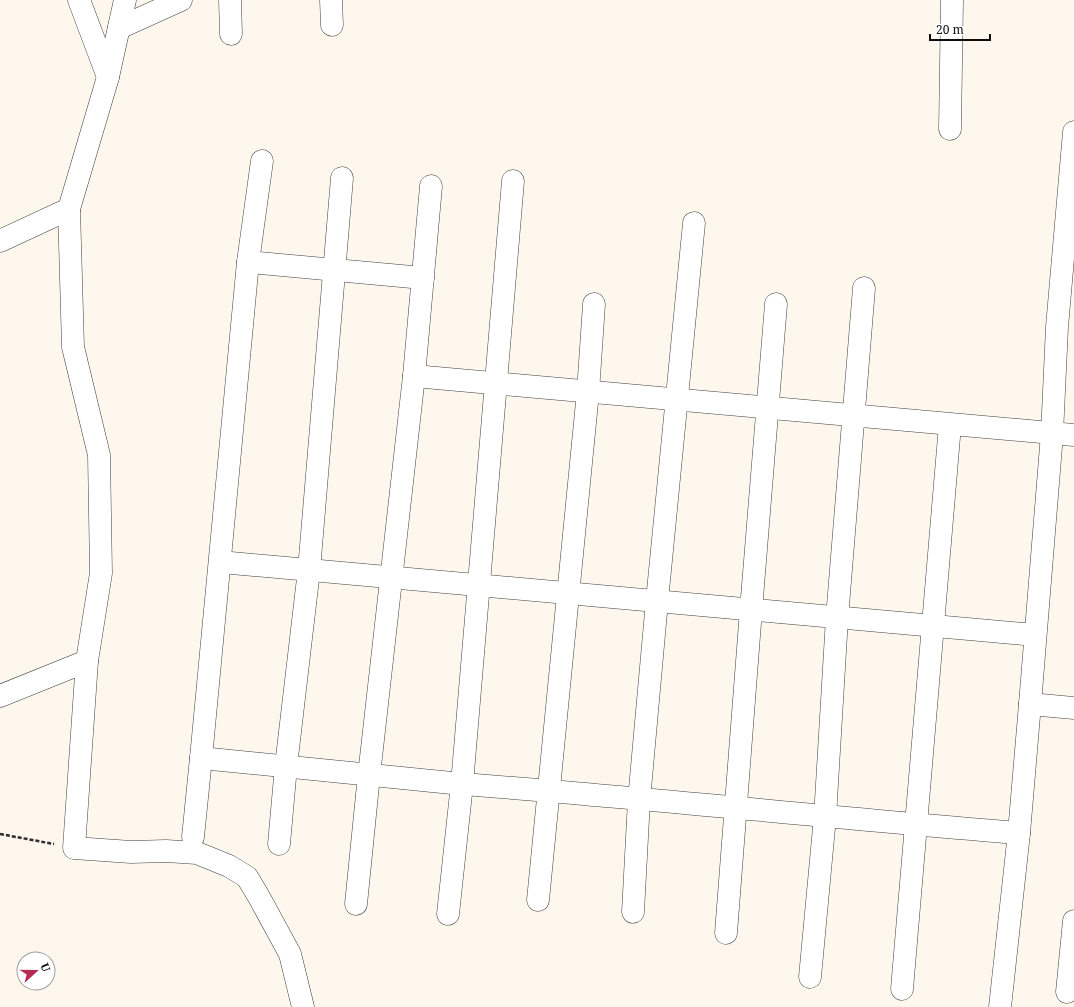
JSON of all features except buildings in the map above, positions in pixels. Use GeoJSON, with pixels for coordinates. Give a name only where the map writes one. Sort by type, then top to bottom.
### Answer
{"type":"FeatureCollection","features":[{"type":"Feature","properties":{"kind":"street"},"geometry":{"type":"LineString","coordinates":[[79,0],[108,77]]}},
{"type":"Feature","properties":{"kind":"street"},"geometry":{"type":"LineString","coordinates":[[125,0],[108,77],[69,210],[73,347],[99,455],[102,573],[88,661],[74,848],[131,852],[166,851],[196,853],[229,866],[248,877],[290,954],[303,1007]]}},
{"type":"Feature","properties":{"kind":"street"},"geometry":{"type":"LineString","coordinates":[[119,28],[181,0]]}},
{"type":"Feature","properties":{"kind":"street"},"geometry":{"type":"LineString","coordinates":[[230,0],[232,34]]}},
{"type":"Feature","properties":{"kind":"street"},"geometry":{"type":"LineString","coordinates":[[331,0],[332,26]]}},
{"type":"Feature","properties":{"kind":"street"},"geometry":{"type":"LineString","coordinates":[[950,129],[952,0]]}},
{"type":"Feature","properties":{"kind":"street"},"geometry":{"type":"LineString","coordinates":[[1000,1005],[1019,833],[1030,704],[1052,434],[1057,327],[1074,132]]}},
{"type":"Feature","properties":{"kind":"street"},"geometry":{"type":"LineString","coordinates":[[193,837],[248,262],[262,161]]}},
{"type":"Feature","properties":{"kind":"street"},"geometry":{"type":"LineString","coordinates":[[279,844],[286,766],[309,570],[342,178]]}},
{"type":"Feature","properties":{"kind":"street"},"geometry":{"type":"LineString","coordinates":[[448,914],[462,784],[513,181]]}},
{"type":"Feature","properties":{"kind":"street"},"geometry":{"type":"LineString","coordinates":[[356,904],[414,376],[430,186]]}},
{"type":"Feature","properties":{"kind":"street"},"geometry":{"type":"LineString","coordinates":[[0,241],[69,210]]}},
{"type":"Feature","properties":{"kind":"street"},"geometry":{"type":"LineString","coordinates":[[633,912],[639,800],[694,223]]}},
{"type":"Feature","properties":{"kind":"street"},"geometry":{"type":"LineString","coordinates":[[248,262],[423,278]]}},
{"type":"Feature","properties":{"kind":"street"},"geometry":{"type":"LineString","coordinates":[[810,977],[825,817],[837,618],[864,288]]}},
{"type":"Feature","properties":{"kind":"street"},"geometry":{"type":"LineString","coordinates":[[538,900],[588,392],[594,304]]}},
{"type":"Feature","properties":{"kind":"street"},"geometry":{"type":"LineString","coordinates":[[726,933],[776,304]]}},
{"type":"Feature","properties":{"kind":"street"},"geometry":{"type":"LineString","coordinates":[[414,376],[1074,435]]}},
{"type":"Feature","properties":{"kind":"street"},"geometry":{"type":"LineString","coordinates":[[902,989],[950,424]]}},
{"type":"Feature","properties":{"kind":"street"},"geometry":{"type":"LineString","coordinates":[[220,562],[1035,636]]}},
{"type":"Feature","properties":{"kind":"street"},"geometry":{"type":"LineString","coordinates":[[0,696],[88,661]]}},
{"type":"Feature","properties":{"kind":"street"},"geometry":{"type":"LineString","coordinates":[[1030,704],[1074,708]]}},
{"type":"Feature","properties":{"kind":"street"},"geometry":{"type":"LineString","coordinates":[[201,758],[462,784],[1019,833]]}},
{"type":"Feature","properties":{"kind":"street"},"geometry":{"type":"LineString","coordinates":[[1067,992],[1074,921]]}},
{"type":"Feature","properties":{"kind":"path"},"geometry":{"type":"LineString","coordinates":[[0,834],[74,848]]}}]}
